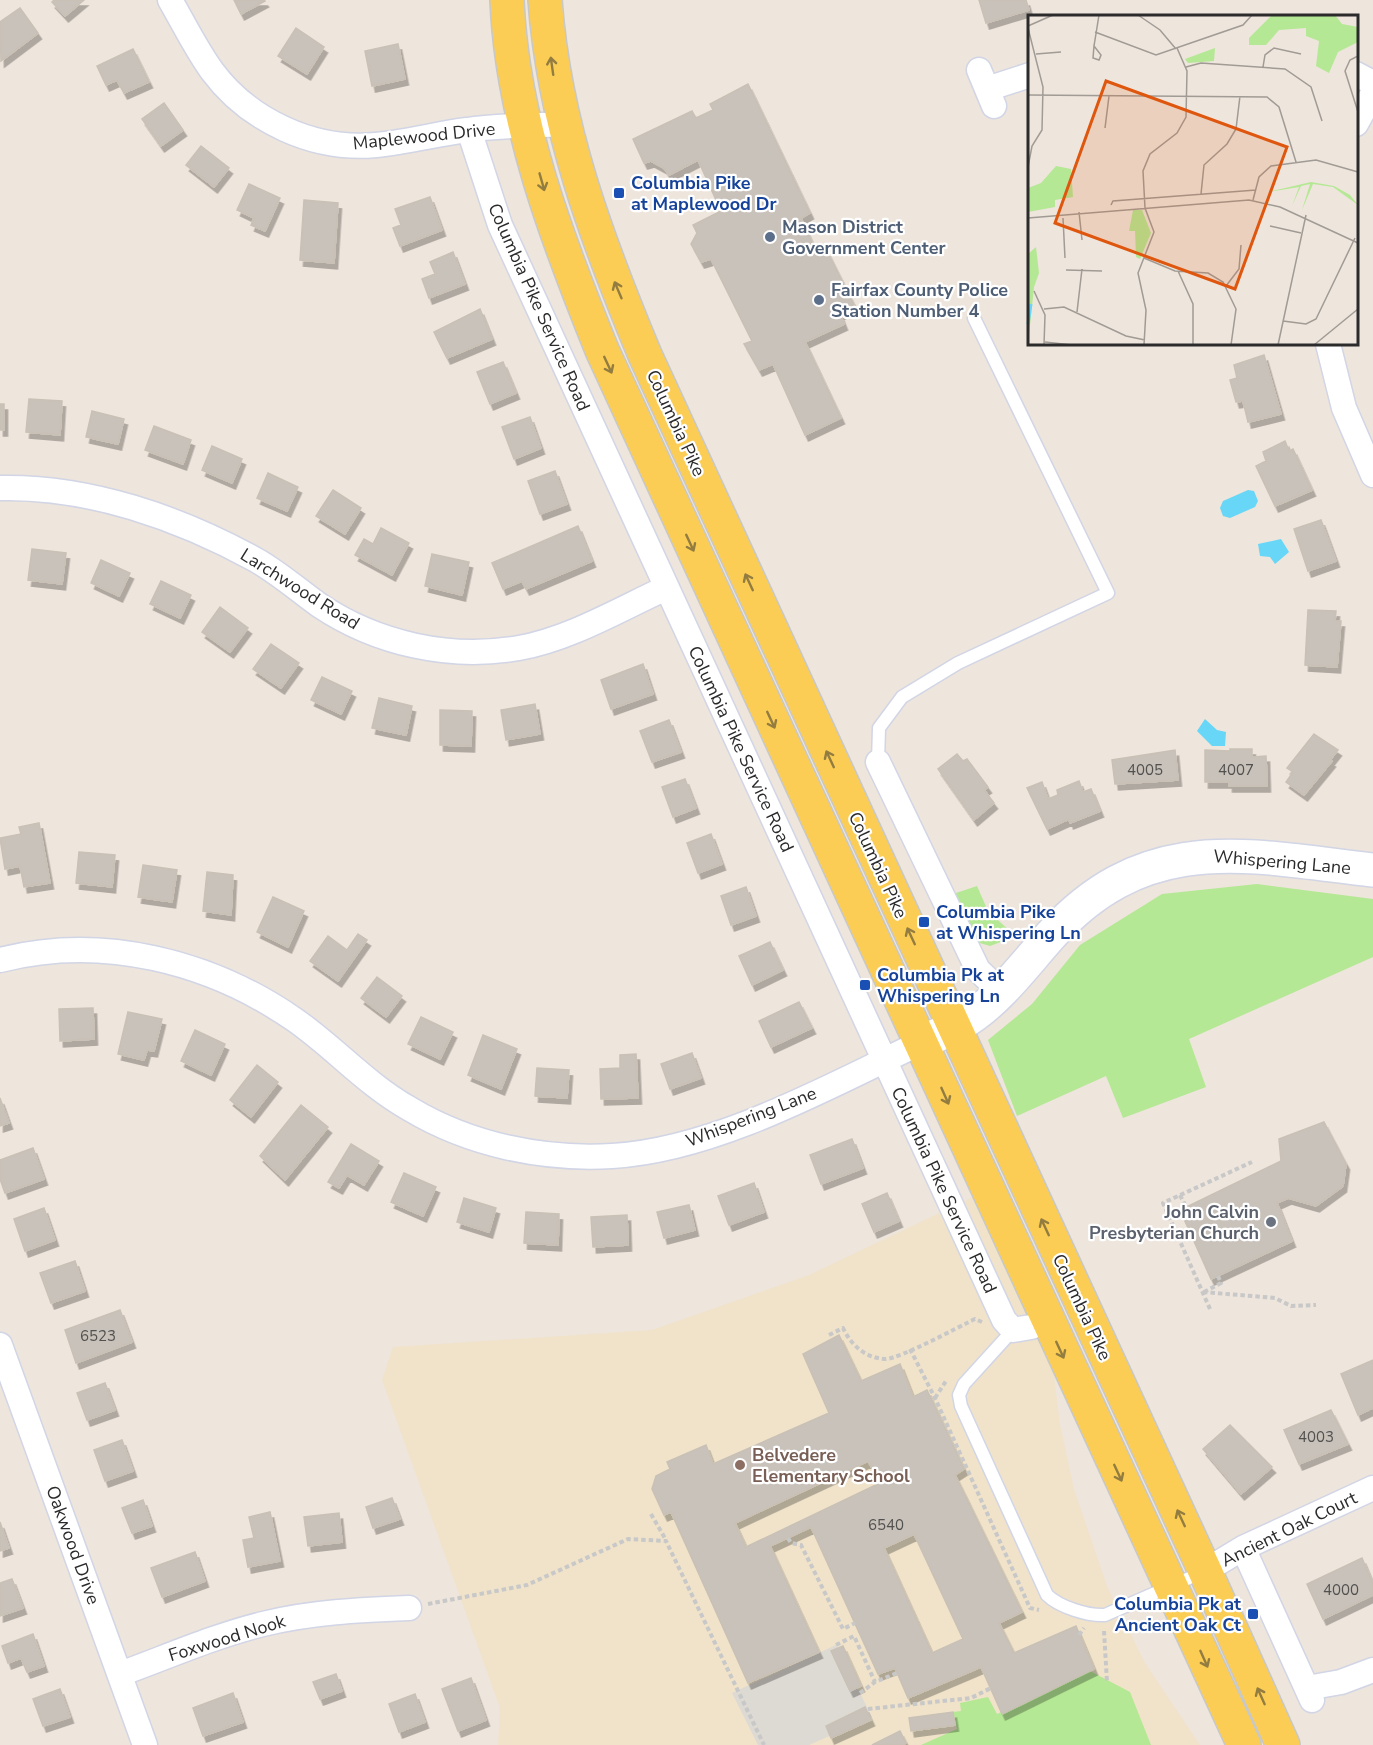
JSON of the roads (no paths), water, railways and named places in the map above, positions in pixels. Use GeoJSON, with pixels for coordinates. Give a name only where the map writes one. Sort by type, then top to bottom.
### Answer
{"type":"FeatureCollection","features":[{"type":"Feature","properties":{"kind":"main road","name":"Columbia Pike"},"geometry":{"type":"LineString","coordinates":[[507,0],[513,66],[526,126],[574,282],[602,350],[1244,1745]]}},
{"type":"Feature","properties":{"kind":"main road","name":"Columbia Pike"},"geometry":{"type":"LineString","coordinates":[[545,0],[552,68],[563,124],[605,258],[645,355],[1283,1745]]}},
{"type":"Feature","properties":{"kind":"street","name":"Maplewood Drive"},"geometry":{"type":"LineString","coordinates":[[170,0],[213,73],[235,96],[259,115],[287,131],[314,140],[343,145],[376,145],[469,130],[563,124]]}},
{"type":"Feature","properties":{"kind":"street"},"geometry":{"type":"LineString","coordinates":[[986,89],[1028,75]]}},
{"type":"Feature","properties":{"kind":"street"},"geometry":{"type":"LineString","coordinates":[[1358,75],[1373,83]]}},
{"type":"Feature","properties":{"kind":"street"},"geometry":{"type":"LineString","coordinates":[[1358,120],[1373,93]]}},
{"type":"Feature","properties":{"kind":"street","name":"Columbia Pike Service Road"},"geometry":{"type":"LineString","coordinates":[[469,130],[500,225],[1004,1320],[1012,1330]]}},
{"type":"Feature","properties":{"kind":"street"},"geometry":{"type":"LineString","coordinates":[[1328,345],[1344,408],[1373,475]]}},
{"type":"Feature","properties":{"kind":"street","name":"Larchwood Road"},"geometry":{"type":"LineString","coordinates":[[0,488],[60,493],[113,503],[163,517],[212,537],[257,561],[352,624],[383,637],[416,646],[453,651],[520,648],[552,639],[666,588]]}},
{"type":"Feature","properties":{"kind":"street"},"geometry":{"type":"LineString","coordinates":[[878,762],[978,970],[1000,991]]}},
{"type":"Feature","properties":{"kind":"street","name":"Whispering Lane"},"geometry":{"type":"LineString","coordinates":[[0,960],[61,950],[104,951],[151,957],[190,966],[228,981],[272,1005],[297,1022],[375,1086],[410,1110],[445,1127],[489,1143],[530,1152],[572,1157],[613,1156],[657,1150],[702,1139],[953,1028],[984,1007],[1053,933],[1082,906],[1112,884],[1143,869],[1175,860],[1208,855],[1238,855],[1373,870]]}},
{"type":"Feature","properties":{"kind":"street"},"geometry":{"type":"LineString","coordinates":[[1012,1330],[1031,1327],[1047,1321]]}},
{"type":"Feature","properties":{"kind":"street","name":"Oakwood Drive"},"geometry":{"type":"LineString","coordinates":[[0,1345],[145,1745]]}},
{"type":"Feature","properties":{"kind":"street","name":"Ancient Oak Court"},"geometry":{"type":"LineString","coordinates":[[1205,1571],[1243,1548],[1373,1488]]}},
{"type":"Feature","properties":{"kind":"street"},"geometry":{"type":"LineString","coordinates":[[1243,1548],[1310,1694],[1373,1670]]}},
{"type":"Feature","properties":{"kind":"street","name":"Foxwood Nook"},"geometry":{"type":"LineString","coordinates":[[120,1674],[262,1624],[338,1612],[409,1608]]}},
{"type":"Feature","properties":{"kind":"lane"},"geometry":{"type":"LineString","coordinates":[[878,762],[879,728],[902,697],[958,663],[1108,593],[974,318]]}},
{"type":"Feature","properties":{"kind":"lane"},"geometry":{"type":"LineString","coordinates":[[1012,1330],[964,1384],[959,1395],[961,1406],[1047,1594],[1053,1601],[1096,1615],[1105,1615],[1205,1571]]}},
{"type":"Feature","properties":{"kind":"water"},"geometry":{"type":"Polygon","coordinates":[[[1248,490],[1254,491],[1258,501],[1255,507],[1230,518],[1223,516],[1220,508],[1223,501],[1248,490]]]}},
{"type":"Feature","properties":{"kind":"water"},"geometry":{"type":"Polygon","coordinates":[[[1281,539],[1289,552],[1275,564],[1270,557],[1260,556],[1258,544],[1281,539]]]}},
{"type":"Feature","properties":{"kind":"water"},"geometry":{"type":"Polygon","coordinates":[[[1205,719],[1217,730],[1226,732],[1225,746],[1212,746],[1197,731],[1205,719]]]}},
{"type":"Feature","properties":{"kind":"place","name":"Columbia Pike at Maplewood Dr"},"geometry":{"type":"Point","coordinates":[619,193]}},
{"type":"Feature","properties":{"kind":"place","name":"Mason District Government Center"},"geometry":{"type":"Point","coordinates":[770,237]}},
{"type":"Feature","properties":{"kind":"place","name":"Fairfax County Police Station Number 4"},"geometry":{"type":"Point","coordinates":[819,300]}},
{"type":"Feature","properties":{"kind":"place","name":"Columbia Pike at Whispering Ln"},"geometry":{"type":"Point","coordinates":[924,922]}},
{"type":"Feature","properties":{"kind":"place","name":"Columbia Pk at Whispering Ln"},"geometry":{"type":"Point","coordinates":[865,985]}},
{"type":"Feature","properties":{"kind":"place","name":"John Calvin Presbyterian Church"},"geometry":{"type":"Point","coordinates":[1271,1222]}},
{"type":"Feature","properties":{"kind":"place","name":"Belvedere Elementary School"},"geometry":{"type":"Point","coordinates":[740,1465]}},
{"type":"Feature","properties":{"kind":"place","name":"Columbia Pk at Ancient Oak Ct"},"geometry":{"type":"Point","coordinates":[1253,1614]}}]}
